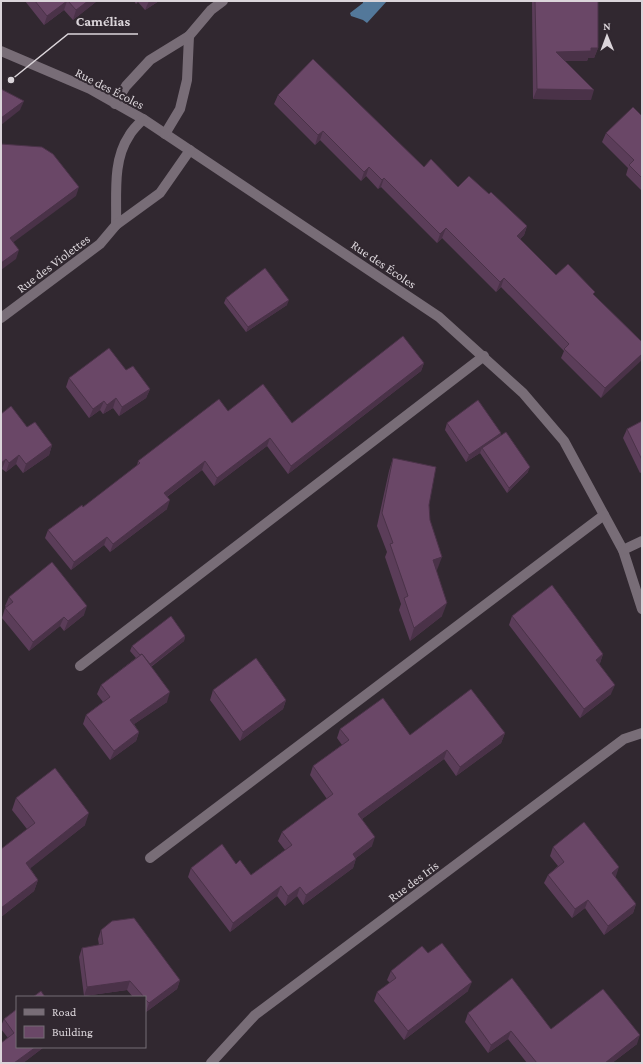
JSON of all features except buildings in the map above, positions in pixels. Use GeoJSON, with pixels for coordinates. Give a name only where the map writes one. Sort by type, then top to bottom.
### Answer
{"type":"FeatureCollection","features":[{"type":"Feature","properties":{"kind":"street"},"geometry":{"type":"LineString","coordinates":[[115,104],[126,86],[150,60],[189,36],[211,10],[223,1]]}},
{"type":"Feature","properties":{"kind":"street"},"geometry":{"type":"LineString","coordinates":[[165,134],[180,109],[186,80],[189,36]]}},
{"type":"Feature","properties":{"kind":"street","name":"Rue des Écoles"},"geometry":{"type":"LineString","coordinates":[[1,51],[90,90],[143,119],[439,317],[484,356],[523,393],[564,441],[624,550],[642,609]]}},
{"type":"Feature","properties":{"kind":"street"},"geometry":{"type":"LineString","coordinates":[[116,225],[117,182],[120,156],[128,137],[143,119]]}},
{"type":"Feature","properties":{"kind":"street","name":"Rue des Violettes"},"geometry":{"type":"LineString","coordinates":[[1,318],[100,244],[116,225],[160,193],[190,150]]}},
{"type":"Feature","properties":{"kind":"street"},"geometry":{"type":"LineString","coordinates":[[80,666],[484,356]]}},
{"type":"Feature","properties":{"kind":"street"},"geometry":{"type":"LineString","coordinates":[[150,858],[604,515]]}},
{"type":"Feature","properties":{"kind":"street"},"geometry":{"type":"LineString","coordinates":[[624,550],[642,541]]}},
{"type":"Feature","properties":{"kind":"street","name":"Rue des Iris"},"geometry":{"type":"LineString","coordinates":[[211,1063],[255,1015],[624,739],[642,733]]}},
{"type":"Feature","properties":{"kind":"water"},"geometry":{"type":"Polygon","coordinates":[[[363,1],[387,1],[367,23],[351,16],[350,13],[363,3],[363,1]]]}},
{"type":"Feature","properties":{"kind":"place","name":"Camélias"},"geometry":{"type":"Point","coordinates":[11,80]}}]}
